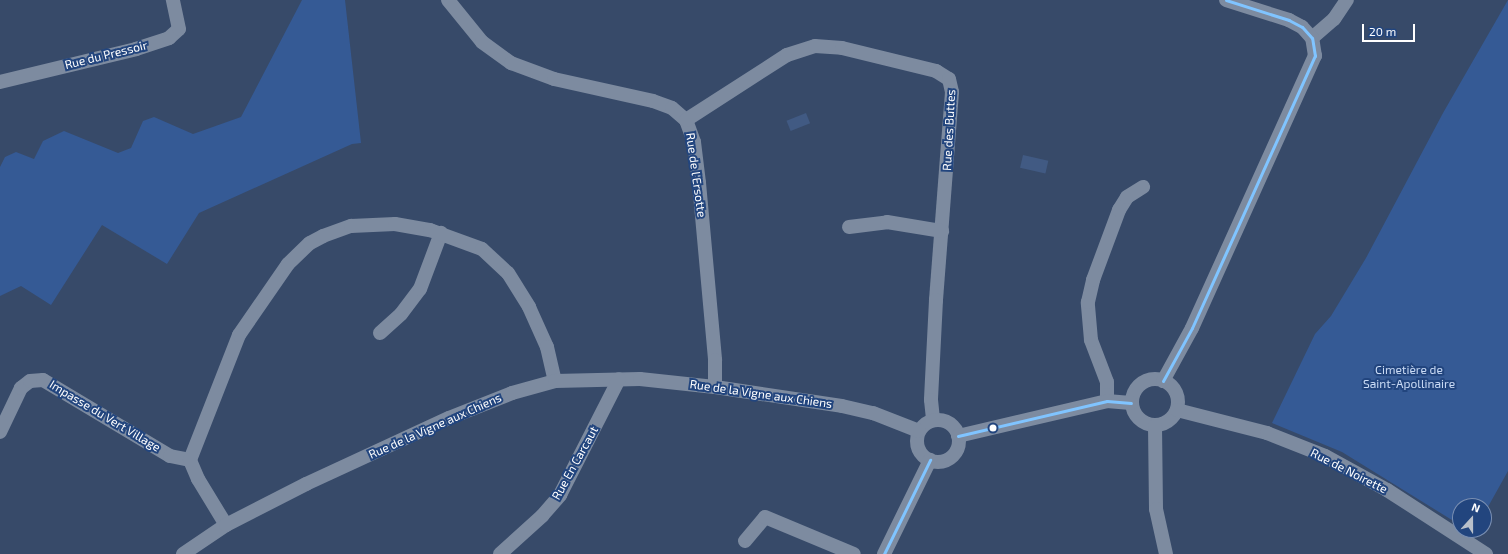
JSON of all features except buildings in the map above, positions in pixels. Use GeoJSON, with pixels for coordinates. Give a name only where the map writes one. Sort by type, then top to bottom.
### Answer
{"type":"FeatureCollection","features":[{"type":"Feature","properties":{"kind":"street","name":"Rue du Pressoir"},"geometry":{"type":"LineString","coordinates":[[0,82],[136,49],[169,38],[179,29],[173,0]]}},
{"type":"Feature","properties":{"kind":"street","name":"Rue de l'Ersotte"},"geometry":{"type":"LineString","coordinates":[[448,0],[482,42],[511,63],[554,79],[653,101],[672,108],[686,120],[694,142],[698,176],[715,360],[715,387]]}},
{"type":"Feature","properties":{"kind":"street"},"geometry":{"type":"LineString","coordinates":[[1163,381],[1192,328],[1308,75],[1315,56],[1312,38],[1302,27],[1289,20],[1226,0]]}},
{"type":"Feature","properties":{"kind":"street"},"geometry":{"type":"LineString","coordinates":[[1312,38],[1334,19],[1347,0]]}},
{"type":"Feature","properties":{"kind":"street","name":"Rue des Buttes"},"geometry":{"type":"LineString","coordinates":[[686,120],[787,55],[815,46],[842,48],[944,74],[949,79],[952,92],[930,400],[933,420]]}},
{"type":"Feature","properties":{"kind":"street"},"geometry":{"type":"LineString","coordinates":[[1107,401],[1107,382],[1090,340],[1088,302],[1095,274],[1119,210],[1127,197],[1143,187]]}},
{"type":"Feature","properties":{"kind":"street"},"geometry":{"type":"LineString","coordinates":[[849,227],[887,222],[942,231]]}},
{"type":"Feature","properties":{"kind":"street"},"geometry":{"type":"LineString","coordinates":[[226,525],[198,479],[190,460],[239,335],[297,254],[324,236],[351,226],[395,224],[441,233],[478,247],[508,273],[538,326],[547,347],[555,381]]}},
{"type":"Feature","properties":{"kind":"street"},"geometry":{"type":"LineString","coordinates":[[380,333],[401,314],[420,289],[441,233]]}},
{"type":"Feature","properties":{"kind":"street","name":"Rue de la Vigne aux Chiens"},"geometry":{"type":"LineString","coordinates":[[183,554],[226,525],[306,484],[449,418],[512,393],[555,381],[640,379],[715,387],[842,406],[873,413],[919,431]]}},
{"type":"Feature","properties":{"kind":"street","name":"Impasse du Vert Village"},"geometry":{"type":"LineString","coordinates":[[0,432],[20,388],[30,381],[43,380],[170,456],[190,460]]}},
{"type":"Feature","properties":{"kind":"street","name":"Rue En Carcaut"},"geometry":{"type":"LineString","coordinates":[[500,554],[542,516],[560,495],[619,380]]}},
{"type":"Feature","properties":{"kind":"street"},"geometry":{"type":"LineString","coordinates":[[1148,380],[1163,381],[1174,389],[1178,402],[1177,410],[1169,421],[1155,426],[1148,425],[1136,417],[1131,403],[1132,396],[1141,384],[1148,380]]}},
{"type":"Feature","properties":{"kind":"street"},"geometry":{"type":"LineString","coordinates":[[958,436],[1107,401],[1131,403]]}},
{"type":"Feature","properties":{"kind":"street","name":"Rue de Noirette"},"geometry":{"type":"LineString","coordinates":[[1177,410],[1267,433],[1325,456],[1387,490],[1486,554]]}},
{"type":"Feature","properties":{"kind":"street"},"geometry":{"type":"LineString","coordinates":[[933,420],[952,425],[958,436],[957,449],[943,461],[930,460],[920,451],[917,444],[919,431],[933,420]]}},
{"type":"Feature","properties":{"kind":"street"},"geometry":{"type":"LineString","coordinates":[[1155,426],[1156,509],[1166,554]]}},
{"type":"Feature","properties":{"kind":"street"},"geometry":{"type":"LineString","coordinates":[[884,554],[930,460]]}},
{"type":"Feature","properties":{"kind":"street"},"geometry":{"type":"LineString","coordinates":[[745,541],[765,516],[854,554]]}},
{"type":"Feature","properties":{"kind":"green space"},"geometry":{"type":"Polygon","coordinates":[[[302,0],[345,0],[361,143],[352,144],[199,213],[167,264],[102,225],[51,305],[21,286],[0,296],[0,167],[5,157],[16,152],[34,159],[43,141],[64,131],[118,153],[131,148],[143,121],[154,117],[193,134],[241,117],[302,0]]]}},
{"type":"Feature","properties":{"kind":"green space","name":"Cimetière de Saint-Apollinaire"},"geometry":{"type":"Polygon","coordinates":[[[1508,0],[1508,471],[1492,500],[1492,498],[1452,498],[1452,520],[1342,452],[1272,423],[1315,334],[1331,316],[1366,258],[1443,113],[1508,0]]]}},
{"type":"Feature","properties":{"kind":"shaded area"},"geometry":{"type":"Polygon","coordinates":[[[806,113],[810,123],[791,131],[787,121],[806,113]]]}},
{"type":"Feature","properties":{"kind":"shaded area"},"geometry":{"type":"Polygon","coordinates":[[[1023,155],[1048,161],[1045,174],[1020,168],[1023,155]]]}},
{"type":"Feature","properties":{"kind":"transit line"},"geometry":{"type":"LineString","coordinates":[[1163,381],[1192,328],[1315,56],[1312,38],[1302,27],[1289,20],[1226,0]]}},
{"type":"Feature","properties":{"kind":"transit line"},"geometry":{"type":"LineString","coordinates":[[958,436],[1107,401],[1131,403]]}},
{"type":"Feature","properties":{"kind":"transit line"},"geometry":{"type":"LineString","coordinates":[[884,554],[930,460]]}}]}
